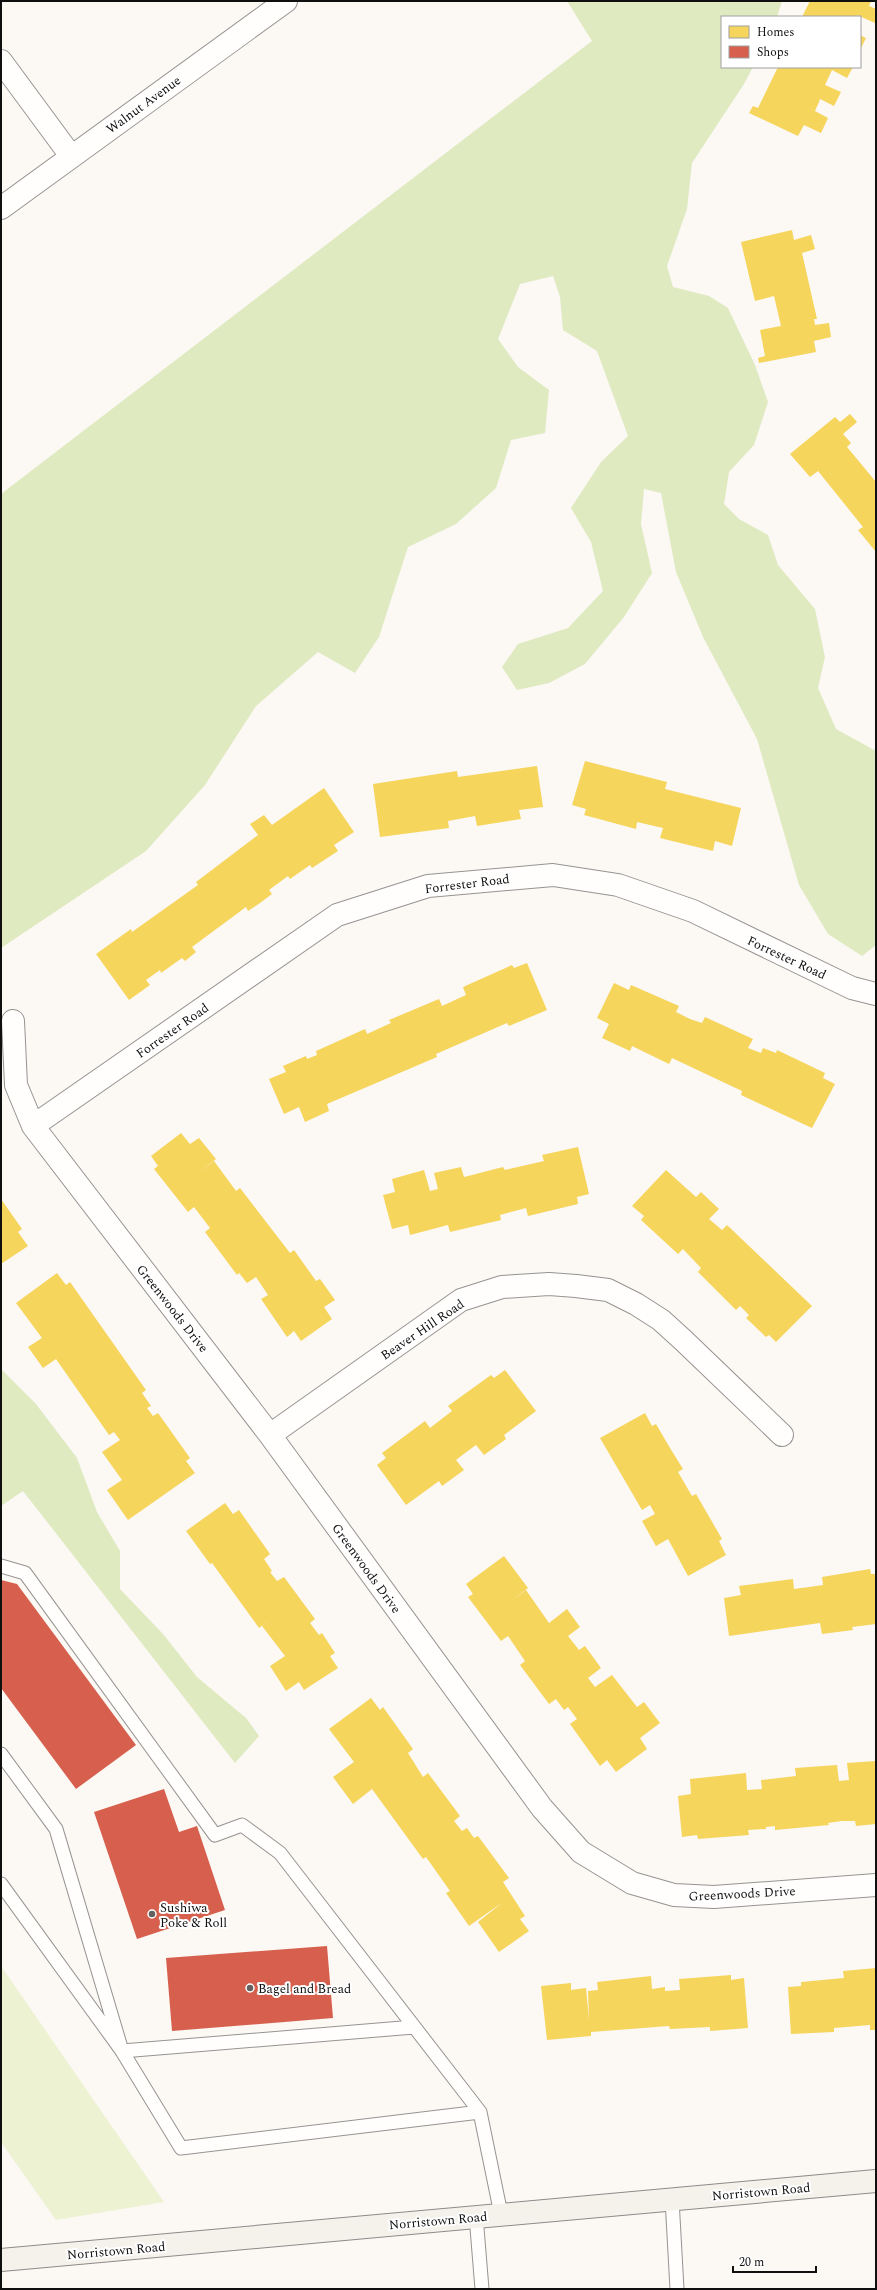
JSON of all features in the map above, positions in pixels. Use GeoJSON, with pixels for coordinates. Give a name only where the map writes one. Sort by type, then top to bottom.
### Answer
{"type":"FeatureCollection","features":[{"type":"Feature","properties":{"kind":"main road","name":"Norristown Road"},"geometry":{"type":"LineString","coordinates":[[1,2260],[876,2181]]}},
{"type":"Feature","properties":{"kind":"street","name":"Walnut Avenue"},"geometry":{"type":"LineString","coordinates":[[1,208],[286,1]]}},
{"type":"Feature","properties":{"kind":"street"},"geometry":{"type":"LineString","coordinates":[[1,61],[71,156]]}},
{"type":"Feature","properties":{"kind":"street","name":"Forrester Road"},"geometry":{"type":"LineString","coordinates":[[33,1126],[337,915],[428,886],[553,875],[618,885],[693,911],[852,988],[876,994]]}},
{"type":"Feature","properties":{"kind":"street","name":"Greenwoods Drive"},"geometry":{"type":"LineString","coordinates":[[14,1021],[16,1085],[33,1126],[270,1435],[542,1808],[581,1852],[632,1883],[674,1895],[714,1897],[876,1885]]}},
{"type":"Feature","properties":{"kind":"street","name":"Beaver Hill Road"},"geometry":{"type":"LineString","coordinates":[[270,1435],[461,1300],[502,1287],[548,1284],[608,1290],[648,1312],[689,1345],[782,1435]]}},
{"type":"Feature","properties":{"kind":"lane"},"geometry":{"type":"LineString","coordinates":[[1,1566],[25,1573],[215,1835],[242,1825],[280,1853],[414,2026],[480,2112],[501,2214]]}},
{"type":"Feature","properties":{"kind":"lane"},"geometry":{"type":"LineString","coordinates":[[1,1754],[56,1829],[122,2051]]}},
{"type":"Feature","properties":{"kind":"lane"},"geometry":{"type":"LineString","coordinates":[[1,1884],[122,2051],[181,2148],[480,2112]]}},
{"type":"Feature","properties":{"kind":"lane"},"geometry":{"type":"LineString","coordinates":[[122,2051],[414,2026]]}},
{"type":"Feature","properties":{"kind":"lane"},"geometry":{"type":"LineString","coordinates":[[672,2199],[677,2289]]}},
{"type":"Feature","properties":{"kind":"lane"},"geometry":{"type":"LineString","coordinates":[[476,2216],[482,2289]]}},
{"type":"Feature","properties":{"kind":"green space"},"geometry":{"type":"Polygon","coordinates":[[[567,1],[782,1],[777,16],[721,16],[721,68],[752,68],[744,84],[692,163],[687,209],[667,266],[673,287],[709,296],[728,308],[755,365],[768,402],[754,445],[729,472],[724,504],[739,519],[768,535],[778,565],[815,609],[825,657],[818,688],[836,729],[876,751],[876,945],[862,956],[828,934],[799,885],[757,739],[703,637],[676,572],[661,493],[644,489],[641,524],[652,573],[624,617],[585,664],[549,683],[517,690],[502,667],[518,644],[568,628],[603,591],[591,542],[571,508],[601,462],[628,436],[597,351],[563,330],[560,297],[553,276],[520,284],[498,339],[518,367],[549,390],[545,433],[511,440],[496,488],[456,524],[408,547],[379,637],[355,673],[318,652],[256,706],[205,785],[146,851],[1,948],[1,494],[592,41],[567,1]]]}},
{"type":"Feature","properties":{"kind":"green space"},"geometry":{"type":"Polygon","coordinates":[[[1,1369],[36,1404],[77,1458],[97,1512],[120,1551],[120,1589],[163,1634],[197,1677],[246,1718],[259,1736],[235,1763],[23,1491],[1,1506],[1,1369]]]}},
{"type":"Feature","properties":{"kind":"green space"},"geometry":{"type":"Polygon","coordinates":[[[1,1966],[164,2202],[56,2220],[1,2142],[1,1966]]]}},
{"type":"Feature","properties":{"kind":"building: Homes"},"geometry":{"type":"Polygon","coordinates":[[[810,1],[871,1],[869,6],[876,9],[875,23],[857,15],[802,16],[810,1]]]}},
{"type":"Feature","properties":{"kind":"building: Homes"},"geometry":{"type":"Polygon","coordinates":[[[861,36],[866,38],[861,48],[861,36]]]}},
{"type":"Feature","properties":{"kind":"building: Homes"},"geometry":{"type":"Polygon","coordinates":[[[778,68],[852,68],[847,78],[832,70],[825,85],[841,92],[834,106],[820,99],[815,111],[828,118],[821,133],[804,125],[798,136],[749,113],[753,106],[758,108],[778,68]]]}},
{"type":"Feature","properties":{"kind":"building: Homes"},"geometry":{"type":"Polygon","coordinates":[[[792,230],[794,240],[811,235],[815,249],[802,253],[817,319],[814,319],[815,325],[829,323],[831,337],[814,341],[816,352],[759,363],[758,358],[765,356],[760,330],[781,326],[774,296],[755,301],[741,242],[792,230]]]}},
{"type":"Feature","properties":{"kind":"building: Homes"},"geometry":{"type":"Polygon","coordinates":[[[850,414],[857,422],[843,434],[851,443],[847,447],[876,482],[876,552],[858,530],[863,527],[818,471],[810,477],[790,454],[835,417],[840,422],[850,414]]]}},
{"type":"Feature","properties":{"kind":"building: Homes"},"geometry":{"type":"Polygon","coordinates":[[[585,761],[667,782],[665,789],[741,808],[732,846],[715,841],[713,851],[660,838],[663,828],[637,822],[636,829],[584,815],[586,809],[572,805],[585,761]]]}},
{"type":"Feature","properties":{"kind":"building: Homes"},"geometry":{"type":"Polygon","coordinates":[[[537,766],[543,807],[519,810],[521,819],[477,826],[475,816],[448,821],[449,828],[380,837],[373,784],[457,771],[458,777],[537,766]]]}},
{"type":"Feature","properties":{"kind":"building: Homes"},"geometry":{"type":"Polygon","coordinates":[[[324,788],[354,832],[334,845],[338,851],[312,868],[310,865],[290,879],[288,876],[269,890],[272,894],[260,903],[248,911],[246,907],[192,947],[196,952],[185,961],[182,958],[161,973],[160,970],[146,980],[150,985],[129,1000],[96,954],[131,929],[132,932],[198,885],[196,882],[258,835],[250,824],[264,815],[272,825],[324,788]]]}},
{"type":"Feature","properties":{"kind":"building: Homes"},"geometry":{"type":"Polygon","coordinates":[[[527,963],[547,1010],[509,1026],[507,1023],[436,1054],[437,1057],[327,1104],[329,1111],[305,1122],[299,1107],[284,1114],[269,1079],[286,1072],[283,1066],[306,1056],[307,1059],[317,1055],[316,1051],[365,1029],[367,1034],[391,1023],[389,1020],[439,999],[442,1006],[466,995],[463,987],[512,965],[514,968],[527,963]]]}},
{"type":"Feature","properties":{"kind":"building: Homes"},"geometry":{"type":"Polygon","coordinates":[[[614,983],[629,990],[631,985],[679,1006],[676,1012],[690,1019],[702,1023],[705,1017],[753,1039],[748,1048],[761,1053],[763,1048],[776,1053],[777,1050],[825,1073],[823,1078],[835,1084],[812,1128],[741,1095],[742,1091],[672,1058],[669,1064],[632,1046],[630,1051],[602,1038],[609,1024],[597,1018],[614,983]]]}},
{"type":"Feature","properties":{"kind":"building: Homes"},"geometry":{"type":"Polygon","coordinates":[[[181,1133],[190,1144],[199,1138],[216,1159],[199,1172],[214,1161],[236,1191],[240,1188],[290,1253],[294,1250],[316,1281],[320,1279],[335,1300],[324,1307],[332,1319],[301,1341],[294,1331],[287,1337],[261,1299],[268,1295],[256,1277],[247,1283],[239,1273],[237,1275],[205,1232],[210,1228],[194,1207],[188,1212],[154,1169],[158,1166],[151,1156],[181,1133]]]}},
{"type":"Feature","properties":{"kind":"building: Homes"},"geometry":{"type":"Polygon","coordinates":[[[578,1147],[589,1194],[577,1197],[578,1204],[528,1216],[526,1208],[500,1215],[501,1220],[450,1232],[448,1225],[410,1235],[408,1225],[392,1229],[383,1195],[395,1192],[392,1179],[424,1170],[430,1191],[438,1189],[434,1173],[461,1167],[464,1177],[503,1167],[505,1170],[544,1161],[542,1155],[578,1147]]]}},
{"type":"Feature","properties":{"kind":"building: Homes"},"geometry":{"type":"Polygon","coordinates":[[[666,1170],[696,1197],[701,1192],[719,1209],[709,1219],[722,1230],[727,1225],[812,1306],[776,1342],[769,1335],[766,1337],[746,1318],[749,1315],[740,1306],[736,1310],[698,1272],[701,1268],[683,1249],[678,1254],[641,1220],[644,1216],[632,1206],[666,1170]]]}},
{"type":"Feature","properties":{"kind":"building: Homes"},"geometry":{"type":"Polygon","coordinates":[[[1,1199],[22,1229],[18,1232],[28,1246],[1,1264],[1,1199]]]}},
{"type":"Feature","properties":{"kind":"building: Homes"},"geometry":{"type":"Polygon","coordinates":[[[57,1273],[66,1285],[70,1282],[146,1390],[142,1393],[151,1406],[147,1408],[153,1416],[158,1413],[190,1458],[186,1461],[195,1473],[128,1520],[107,1490],[122,1480],[102,1452],[120,1440],[114,1432],[109,1435],[56,1359],[43,1368],[28,1347],[42,1338],[16,1303],[57,1273]]]}},
{"type":"Feature","properties":{"kind":"building: Homes"},"geometry":{"type":"Polygon","coordinates":[[[505,1370],[536,1411],[504,1435],[506,1439],[484,1455],[476,1445],[456,1460],[464,1470],[442,1486],[439,1481],[406,1505],[377,1465],[386,1458],[382,1453],[425,1421],[430,1428],[452,1411],[448,1406],[491,1375],[494,1378],[505,1370]]]}},
{"type":"Feature","properties":{"kind":"building: Homes"},"geometry":{"type":"Polygon","coordinates":[[[645,1413],[652,1426],[656,1424],[683,1469],[678,1472],[692,1496],[696,1494],[722,1539],[719,1541],[726,1555],[688,1576],[668,1539],[656,1546],[642,1521],[655,1514],[650,1505],[642,1510],[600,1438],[645,1413]]]}},
{"type":"Feature","properties":{"kind":"building: Homes"},"geometry":{"type":"Polygon","coordinates":[[[225,1503],[233,1514],[239,1510],[270,1554],[264,1559],[272,1571],[270,1572],[277,1581],[284,1577],[315,1619],[310,1623],[319,1635],[322,1633],[335,1653],[330,1656],[338,1668],[304,1690],[299,1682],[286,1691],[270,1666],[285,1656],[262,1626],[271,1619],[259,1628],[212,1563],[210,1564],[186,1531],[225,1503]]]}},
{"type":"Feature","properties":{"kind":"building: Homes"},"geometry":{"type":"Polygon","coordinates":[[[504,1556],[528,1588],[510,1602],[526,1590],[549,1623],[567,1609],[580,1627],[568,1636],[579,1650],[585,1646],[601,1668],[588,1678],[595,1687],[612,1675],[637,1707],[644,1702],[660,1723],[640,1738],[647,1749],[616,1772],[607,1760],[600,1766],[570,1724],[577,1719],[568,1707],[564,1710],[556,1699],[549,1704],[520,1665],[525,1661],[508,1636],[501,1641],[468,1597],[473,1594],[466,1584],[504,1556]]]}},
{"type":"Feature","properties":{"kind":"building: Homes"},"geometry":{"type":"Polygon","coordinates":[[[870,1569],[871,1574],[876,1574],[876,1624],[852,1627],[853,1630],[822,1634],[820,1623],[729,1636],[724,1598],[741,1595],[739,1586],[793,1579],[794,1589],[823,1585],[822,1577],[870,1569]]]}},
{"type":"Feature","properties":{"kind":"building: Homes"},"geometry":{"type":"Polygon","coordinates":[[[371,1698],[380,1710],[383,1707],[413,1749],[408,1753],[423,1777],[428,1773],[460,1816],[454,1821],[462,1831],[467,1828],[474,1838],[478,1836],[509,1878],[503,1882],[525,1916],[520,1919],[529,1931],[499,1952],[478,1922],[503,1902],[469,1926],[446,1893],[450,1891],[426,1857],[423,1859],[372,1789],[353,1804],[333,1777],[354,1762],[329,1729],[371,1698]]]}},
{"type":"Feature","properties":{"kind":"building: Homes"},"geometry":{"type":"Polygon","coordinates":[[[876,1761],[876,1824],[856,1826],[855,1821],[842,1821],[828,1823],[829,1825],[775,1830],[775,1826],[766,1827],[766,1829],[748,1830],[749,1835],[698,1839],[697,1835],[682,1837],[678,1796],[691,1794],[690,1779],[746,1773],[747,1790],[762,1789],[761,1780],[796,1776],[795,1768],[837,1765],[839,1781],[849,1780],[847,1763],[876,1761]]]}},
{"type":"Feature","properties":{"kind":"building: Homes"},"geometry":{"type":"Polygon","coordinates":[[[876,1968],[876,2030],[870,2030],[870,2025],[834,2028],[834,2032],[791,2034],[788,1987],[801,1986],[801,1982],[844,1978],[843,1971],[876,1968]]]}},
{"type":"Feature","properties":{"kind":"building: Homes"},"geometry":{"type":"Polygon","coordinates":[[[731,1975],[731,1980],[744,1978],[748,2028],[710,2031],[710,2027],[670,2029],[669,2026],[591,2032],[591,2036],[547,2040],[541,1986],[571,1983],[571,1990],[586,1988],[589,2020],[588,1991],[598,1990],[597,1982],[651,1976],[652,1989],[665,1987],[665,1991],[680,1990],[679,1979],[731,1975]]]}},
{"type":"Feature","properties":{"kind":"building: Shops"},"geometry":{"type":"Polygon","coordinates":[[[1,1580],[17,1584],[136,1745],[76,1789],[1,1688],[1,1580]]]}},
{"type":"Feature","properties":{"kind":"building: Shops"},"geometry":{"type":"Polygon","coordinates":[[[164,1789],[179,1832],[197,1826],[225,1910],[137,1939],[94,1812],[164,1789]]]}},
{"type":"Feature","properties":{"kind":"building: Shops","name":"Bagel and Bread"},"geometry":{"type":"Polygon","coordinates":[[[327,1946],[333,2018],[172,2031],[166,1958],[327,1946]]]}},
{"type":"Feature","properties":{"kind":"place","name":"Sushiwa Poke & Roll"},"geometry":{"type":"Point","coordinates":[152,1914]}},
{"type":"Feature","properties":{"kind":"place","name":"Bagel and Bread"},"geometry":{"type":"Point","coordinates":[250,1988]}}]}
